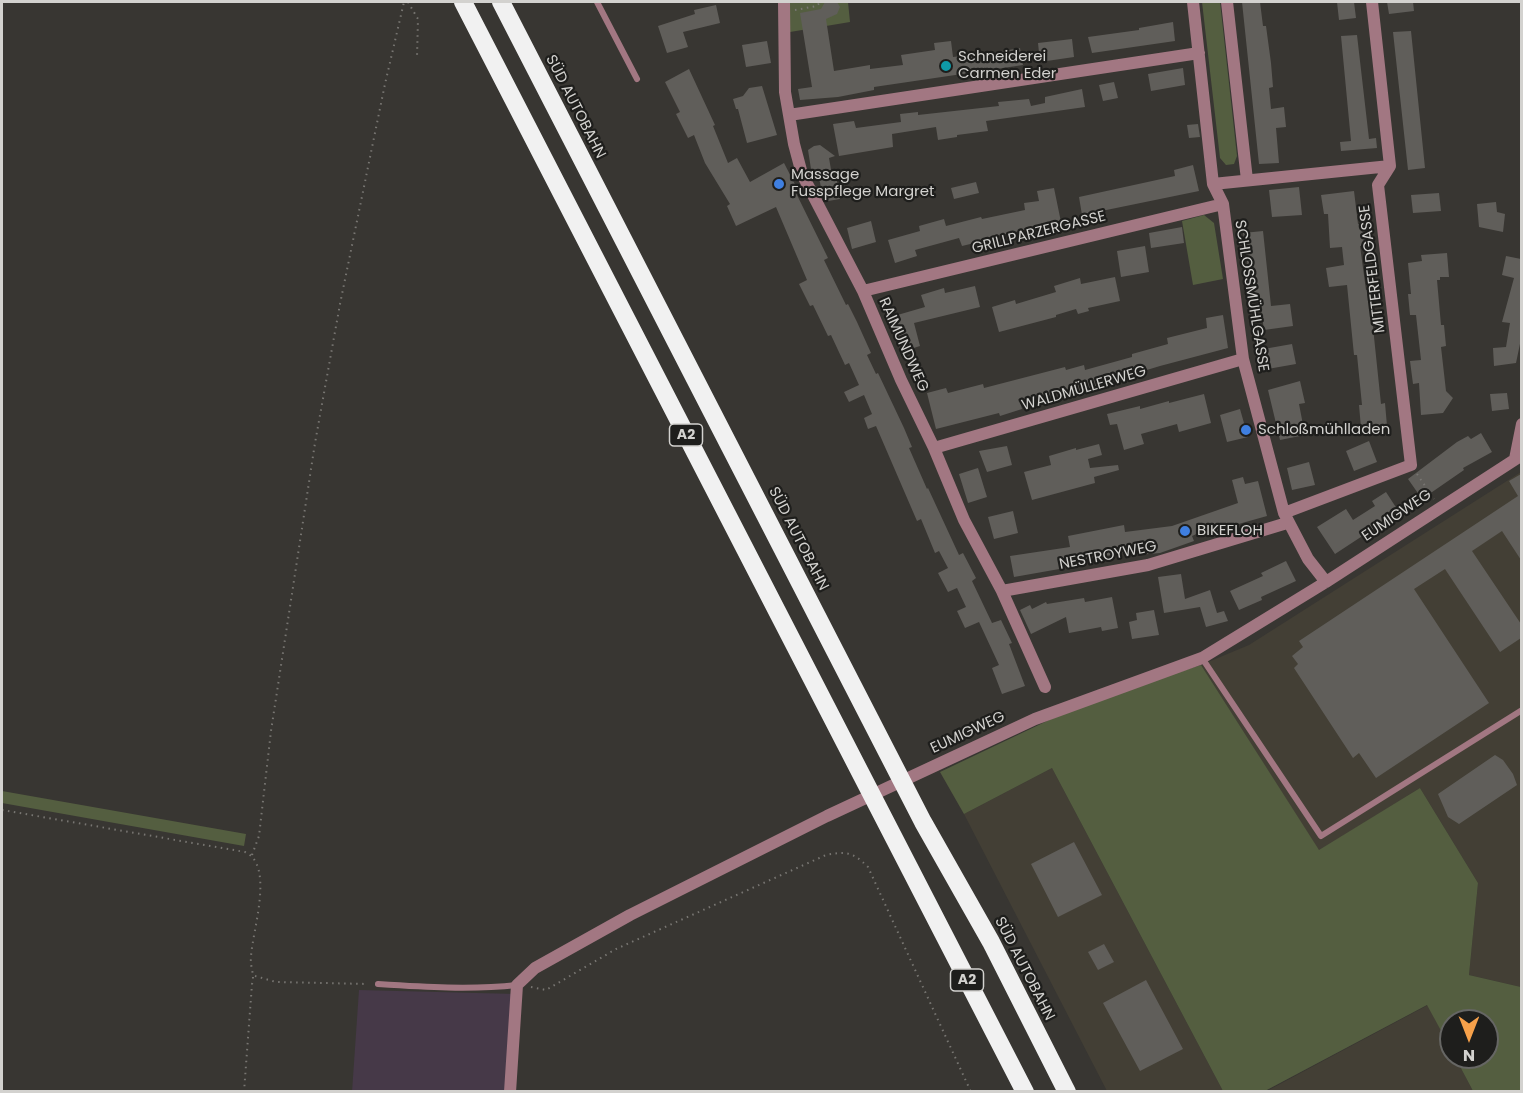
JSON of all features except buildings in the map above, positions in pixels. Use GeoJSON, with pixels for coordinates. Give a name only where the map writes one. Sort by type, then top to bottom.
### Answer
{"type":"FeatureCollection","features":[{"type":"Feature","properties":{"kind":"highway","name":"A2"},"geometry":{"type":"LineString","coordinates":[[463,2],[1025,1092]]}},
{"type":"Feature","properties":{"kind":"highway","name":"SÜD AUTOBAHN"},"geometry":{"type":"LineString","coordinates":[[501,2],[912,800],[991,942],[1067,1092]]}},
{"type":"Feature","properties":{"kind":"street","name":"SCHLOSSMÜHLGASSE"},"geometry":{"type":"LineString","coordinates":[[1193,2],[1213,184],[1223,204],[1243,359],[1286,518],[1308,559],[1326,582]]}},
{"type":"Feature","properties":{"kind":"street"},"geometry":{"type":"LineString","coordinates":[[1227,2],[1247,180]]}},
{"type":"Feature","properties":{"kind":"street","name":"MITTERFELDGASSE"},"geometry":{"type":"LineString","coordinates":[[1372,2],[1390,166],[1378,185],[1411,465]]}},
{"type":"Feature","properties":{"kind":"street","name":"RAIMUNDWEG"},"geometry":{"type":"LineString","coordinates":[[784,7],[785,92],[802,174],[863,291],[964,520],[1002,591],[1045,687]]}},
{"type":"Feature","properties":{"kind":"street"},"geometry":{"type":"LineString","coordinates":[[789,115],[1199,53]]}},
{"type":"Feature","properties":{"kind":"street"},"geometry":{"type":"LineString","coordinates":[[1213,184],[1390,166]]}},
{"type":"Feature","properties":{"kind":"street","name":"GRILLPARZERGASSE"},"geometry":{"type":"LineString","coordinates":[[863,291],[1223,204]]}},
{"type":"Feature","properties":{"kind":"street","name":"WALDMÜLLERWEG"},"geometry":{"type":"LineString","coordinates":[[934,448],[1243,359]]}},
{"type":"Feature","properties":{"kind":"street"},"geometry":{"type":"LineString","coordinates":[[1518,457],[1521,424]]}},
{"type":"Feature","properties":{"kind":"street","name":"EUMIGWEG"},"geometry":{"type":"LineString","coordinates":[[517,985],[535,968],[630,915],[827,816],[1035,719],[1202,658],[1326,582],[1518,457]]}},
{"type":"Feature","properties":{"kind":"street","name":"NESTROYWEG"},"geometry":{"type":"LineString","coordinates":[[1002,591],[1148,565],[1286,518],[1411,465]]}},
{"type":"Feature","properties":{"kind":"street"},"geometry":{"type":"LineString","coordinates":[[510,1092],[517,985]]}},
{"type":"Feature","properties":{"kind":"lane"},"geometry":{"type":"LineString","coordinates":[[597,2],[637,80]]}},
{"type":"Feature","properties":{"kind":"lane"},"geometry":{"type":"LineString","coordinates":[[1202,658],[1321,836],[1521,710]]}},
{"type":"Feature","properties":{"kind":"lane"},"geometry":{"type":"LineString","coordinates":[[378,984],[444,988],[517,985]]}},
{"type":"Feature","properties":{"kind":"path"},"geometry":{"type":"LineString","coordinates":[[406,2],[418,19],[417,57]]}},
{"type":"Feature","properties":{"kind":"path"},"geometry":{"type":"LineString","coordinates":[[252,855],[259,836],[273,720],[315,443],[340,304],[387,74],[406,2]]}},
{"type":"Feature","properties":{"kind":"path"},"geometry":{"type":"LineString","coordinates":[[784,7],[818,6],[820,2]]}},
{"type":"Feature","properties":{"kind":"path"},"geometry":{"type":"LineString","coordinates":[[1411,465],[1440,506]]}},
{"type":"Feature","properties":{"kind":"path"},"geometry":{"type":"LineString","coordinates":[[2,810],[246,852],[252,855],[258,864],[261,878],[250,958],[255,976],[252,984],[244,1092]]}},
{"type":"Feature","properties":{"kind":"path"},"geometry":{"type":"LineString","coordinates":[[517,985],[546,990],[616,949],[826,855],[842,852],[857,856],[868,867],[971,1092]]}},
{"type":"Feature","properties":{"kind":"path"},"geometry":{"type":"LineString","coordinates":[[255,976],[276,982],[378,984]]}},
{"type":"Feature","properties":{"kind":"shaded area"},"geometry":{"type":"Polygon","coordinates":[[[1521,472],[1521,987],[1469,975],[1478,883],[1420,788],[1319,851],[1201,665],[1249,645],[1521,472]]]}},
{"type":"Feature","properties":{"kind":"shaded area"},"geometry":{"type":"Polygon","coordinates":[[[1052,768],[1223,1091],[1107,1091],[964,814],[1052,768]]]}},
{"type":"Feature","properties":{"kind":"shaded area"},"geometry":{"type":"Polygon","coordinates":[[[359,990],[516,994],[508,1091],[352,1092],[359,990]]]}},
{"type":"Feature","properties":{"kind":"shaded area"},"geometry":{"type":"Polygon","coordinates":[[[1428,1005],[1439,1026],[1439,1069],[1461,1069],[1473,1091],[1265,1092],[1428,1005]]]}},
{"type":"Feature","properties":{"kind":"green space"},"geometry":{"type":"Polygon","coordinates":[[[790,2],[848,2],[850,22],[790,32],[790,2]]]}},
{"type":"Feature","properties":{"kind":"green space"},"geometry":{"type":"Polygon","coordinates":[[[1202,2],[1220,2],[1237,156],[1234,164],[1226,165],[1220,158],[1202,2]]]}},
{"type":"Feature","properties":{"kind":"green space"},"geometry":{"type":"Polygon","coordinates":[[[1204,215],[1214,223],[1223,279],[1193,285],[1182,221],[1204,215]]]}},
{"type":"Feature","properties":{"kind":"green space"},"geometry":{"type":"Polygon","coordinates":[[[1201,665],[1319,850],[1420,788],[1478,883],[1469,975],[1521,987],[1521,1091],[1473,1091],[1461,1069],[1499,1069],[1499,1009],[1439,1009],[1439,1027],[1427,1005],[1265,1091],[1223,1091],[1052,768],[964,814],[940,772],[1089,701],[1201,665]]]}},
{"type":"Feature","properties":{"kind":"green space"},"geometry":{"type":"Polygon","coordinates":[[[2,791],[246,834],[244,846],[2,803],[2,791]]]}},
{"type":"Feature","properties":{"kind":"place","name":"Schneiderei Carmen Eder"},"geometry":{"type":"Point","coordinates":[946,66]}},
{"type":"Feature","properties":{"kind":"place","name":"Massage Fusspflege Margret"},"geometry":{"type":"Point","coordinates":[779,184]}},
{"type":"Feature","properties":{"kind":"place","name":"Schloßmühlladen"},"geometry":{"type":"Point","coordinates":[1246,430]}},
{"type":"Feature","properties":{"kind":"place","name":"BIKEFLOH"},"geometry":{"type":"Point","coordinates":[1185,531]}}]}
